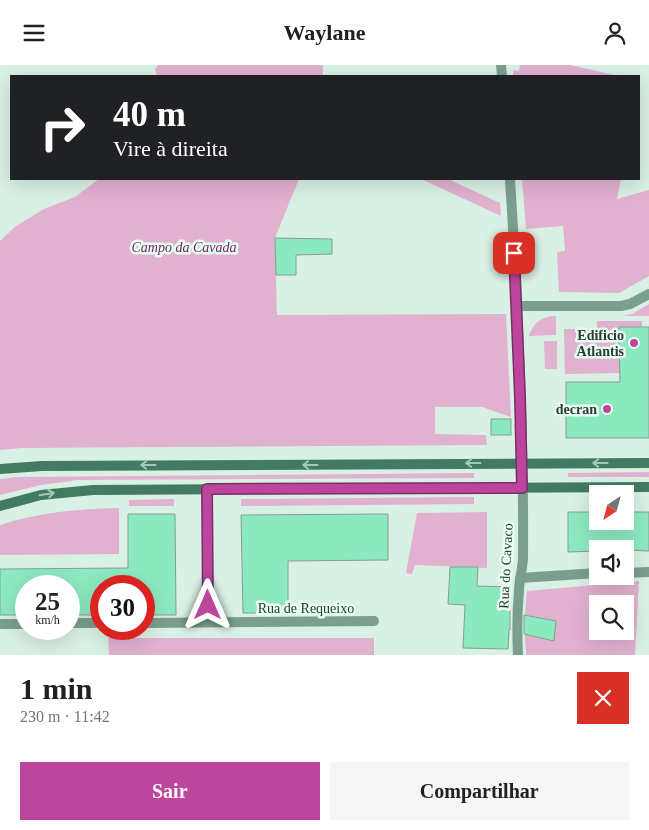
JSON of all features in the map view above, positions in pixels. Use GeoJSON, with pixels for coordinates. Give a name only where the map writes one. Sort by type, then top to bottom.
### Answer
{"type":"FeatureCollection","features":[{"type":"Feature","properties":{"kind":"main road"},"geometry":{"type":"LineString","coordinates":[[0,469],[42,466],[649,463]]}},
{"type":"Feature","properties":{"kind":"main road"},"geometry":{"type":"LineString","coordinates":[[0,506],[23,499],[66,491],[649,487]]}},
{"type":"Feature","properties":{"kind":"street","name":"Rua do Cavaco"},"geometry":{"type":"LineString","coordinates":[[510,180],[517,306],[522,463],[523,560],[517,617],[518,655]]}},
{"type":"Feature","properties":{"kind":"street"},"geometry":{"type":"LineString","coordinates":[[517,306],[621,306],[630,304],[649,293]]}},
{"type":"Feature","properties":{"kind":"street"},"geometry":{"type":"LineString","coordinates":[[207,489],[208,622]]}},
{"type":"Feature","properties":{"kind":"street"},"geometry":{"type":"LineString","coordinates":[[634,573],[649,572]]}},
{"type":"Feature","properties":{"kind":"street"},"geometry":{"type":"LineString","coordinates":[[520,578],[589,574]]}},
{"type":"Feature","properties":{"kind":"street","name":"Rua de Requeixo"},"geometry":{"type":"LineString","coordinates":[[155,623],[374,621]]}},
{"type":"Feature","properties":{"kind":"street"},"geometry":{"type":"LineString","coordinates":[[0,624],[15,624]]}},
{"type":"Feature","properties":{"kind":"green space"},"geometry":{"type":"Polygon","coordinates":[[[158,65],[323,65],[323,75],[157,75],[155,69],[158,65]]]}},
{"type":"Feature","properties":{"kind":"green space"},"geometry":{"type":"Polygon","coordinates":[[[520,65],[570,65],[615,75],[513,75],[513,70],[519,71],[520,65]]]}},
{"type":"Feature","properties":{"kind":"green space","name":"Campo da Cavada"},"geometry":{"type":"Polygon","coordinates":[[[98,180],[299,180],[275,238],[277,315],[506,314],[511,417],[482,407],[435,407],[435,434],[486,435],[487,445],[22,448],[0,450],[0,241],[16,226],[44,209],[75,197],[98,180]]]}},
{"type":"Feature","properties":{"kind":"green space"},"geometry":{"type":"Polygon","coordinates":[[[423,180],[450,180],[500,203],[501,216],[423,180]]]}},
{"type":"Feature","properties":{"kind":"green space"},"geometry":{"type":"Polygon","coordinates":[[[522,180],[621,180],[617,199],[649,190],[649,276],[619,293],[559,292],[557,252],[565,251],[563,226],[526,229],[522,180]]]}},
{"type":"Feature","properties":{"kind":"green space"},"geometry":{"type":"Polygon","coordinates":[[[649,304],[649,316],[623,316],[632,314],[649,304]]]}},
{"type":"Feature","properties":{"kind":"green space"},"geometry":{"type":"Polygon","coordinates":[[[556,316],[556,335],[529,336],[533,327],[539,321],[547,317],[556,316]]]}},
{"type":"Feature","properties":{"kind":"green space"},"geometry":{"type":"Polygon","coordinates":[[[597,321],[642,321],[642,327],[619,327],[620,373],[565,374],[564,329],[597,329],[597,321]]]}},
{"type":"Feature","properties":{"kind":"green space"},"geometry":{"type":"Polygon","coordinates":[[[544,341],[557,341],[557,369],[545,369],[544,341]]]}},
{"type":"Feature","properties":{"kind":"green space"},"geometry":{"type":"Polygon","coordinates":[[[649,472],[649,477],[568,477],[568,473],[649,472]]]}},
{"type":"Feature","properties":{"kind":"green space"},"geometry":{"type":"Polygon","coordinates":[[[474,473],[474,478],[78,480],[41,485],[0,495],[0,479],[17,477],[474,473]]]}},
{"type":"Feature","properties":{"kind":"green space"},"geometry":{"type":"Polygon","coordinates":[[[474,497],[474,504],[241,506],[241,499],[474,497]]]}},
{"type":"Feature","properties":{"kind":"green space"},"geometry":{"type":"Polygon","coordinates":[[[174,499],[174,506],[129,506],[129,500],[174,499]]]}},
{"type":"Feature","properties":{"kind":"green space"},"geometry":{"type":"Polygon","coordinates":[[[119,508],[119,554],[0,555],[0,525],[59,512],[119,508]]]}},
{"type":"Feature","properties":{"kind":"green space"},"geometry":{"type":"Polygon","coordinates":[[[487,512],[487,568],[415,565],[412,574],[406,573],[417,513],[487,512]]]}},
{"type":"Feature","properties":{"kind":"green space"},"geometry":{"type":"Polygon","coordinates":[[[634,581],[639,581],[635,655],[526,655],[525,634],[553,641],[556,621],[525,615],[527,591],[594,585],[634,585],[634,581]]]}},
{"type":"Feature","properties":{"kind":"green space"},"geometry":{"type":"Polygon","coordinates":[[[155,638],[374,638],[374,655],[109,655],[108,640],[155,640],[155,638]]]}},
{"type":"Feature","properties":{"kind":"building"},"geometry":{"type":"Polygon","coordinates":[[[275,238],[332,239],[332,254],[296,255],[296,275],[276,275],[275,238]]]}},
{"type":"Feature","properties":{"kind":"building","name":"decran"},"geometry":{"type":"Polygon","coordinates":[[[619,327],[649,327],[649,438],[566,438],[566,382],[620,382],[619,327]]]}},
{"type":"Feature","properties":{"kind":"building"},"geometry":{"type":"Polygon","coordinates":[[[491,419],[511,419],[511,435],[491,435],[491,419]]]}},
{"type":"Feature","properties":{"kind":"building"},"geometry":{"type":"Polygon","coordinates":[[[568,512],[589,512],[589,530],[634,530],[634,512],[649,512],[649,551],[634,550],[634,540],[589,540],[589,551],[568,552],[568,512]]]}},
{"type":"Feature","properties":{"kind":"building"},"geometry":{"type":"Polygon","coordinates":[[[128,514],[175,514],[176,615],[155,615],[155,575],[90,575],[90,615],[80,615],[80,575],[15,575],[15,615],[0,615],[0,569],[128,568],[128,514]]]}},
{"type":"Feature","properties":{"kind":"building"},"geometry":{"type":"Polygon","coordinates":[[[388,514],[388,560],[288,561],[288,613],[243,613],[241,515],[388,514]]]}},
{"type":"Feature","properties":{"kind":"building"},"geometry":{"type":"Polygon","coordinates":[[[450,567],[478,567],[477,586],[510,587],[508,649],[463,648],[465,605],[448,604],[450,567]]]}},
{"type":"Feature","properties":{"kind":"building"},"geometry":{"type":"Polygon","coordinates":[[[524,615],[556,621],[554,641],[524,634],[524,615]]]}},
{"type":"Feature","properties":{"kind":"place","name":"Edificio Atlantis"},"geometry":{"type":"Point","coordinates":[634,343]}},
{"type":"Feature","properties":{"kind":"place","name":"decran"},"geometry":{"type":"Point","coordinates":[607,409]}},
{"type":"Feature","properties":{"kind":"route"},"geometry":{"type":"LineString","coordinates":[[208,605],[207,489],[522,488],[514,253]]}}]}
